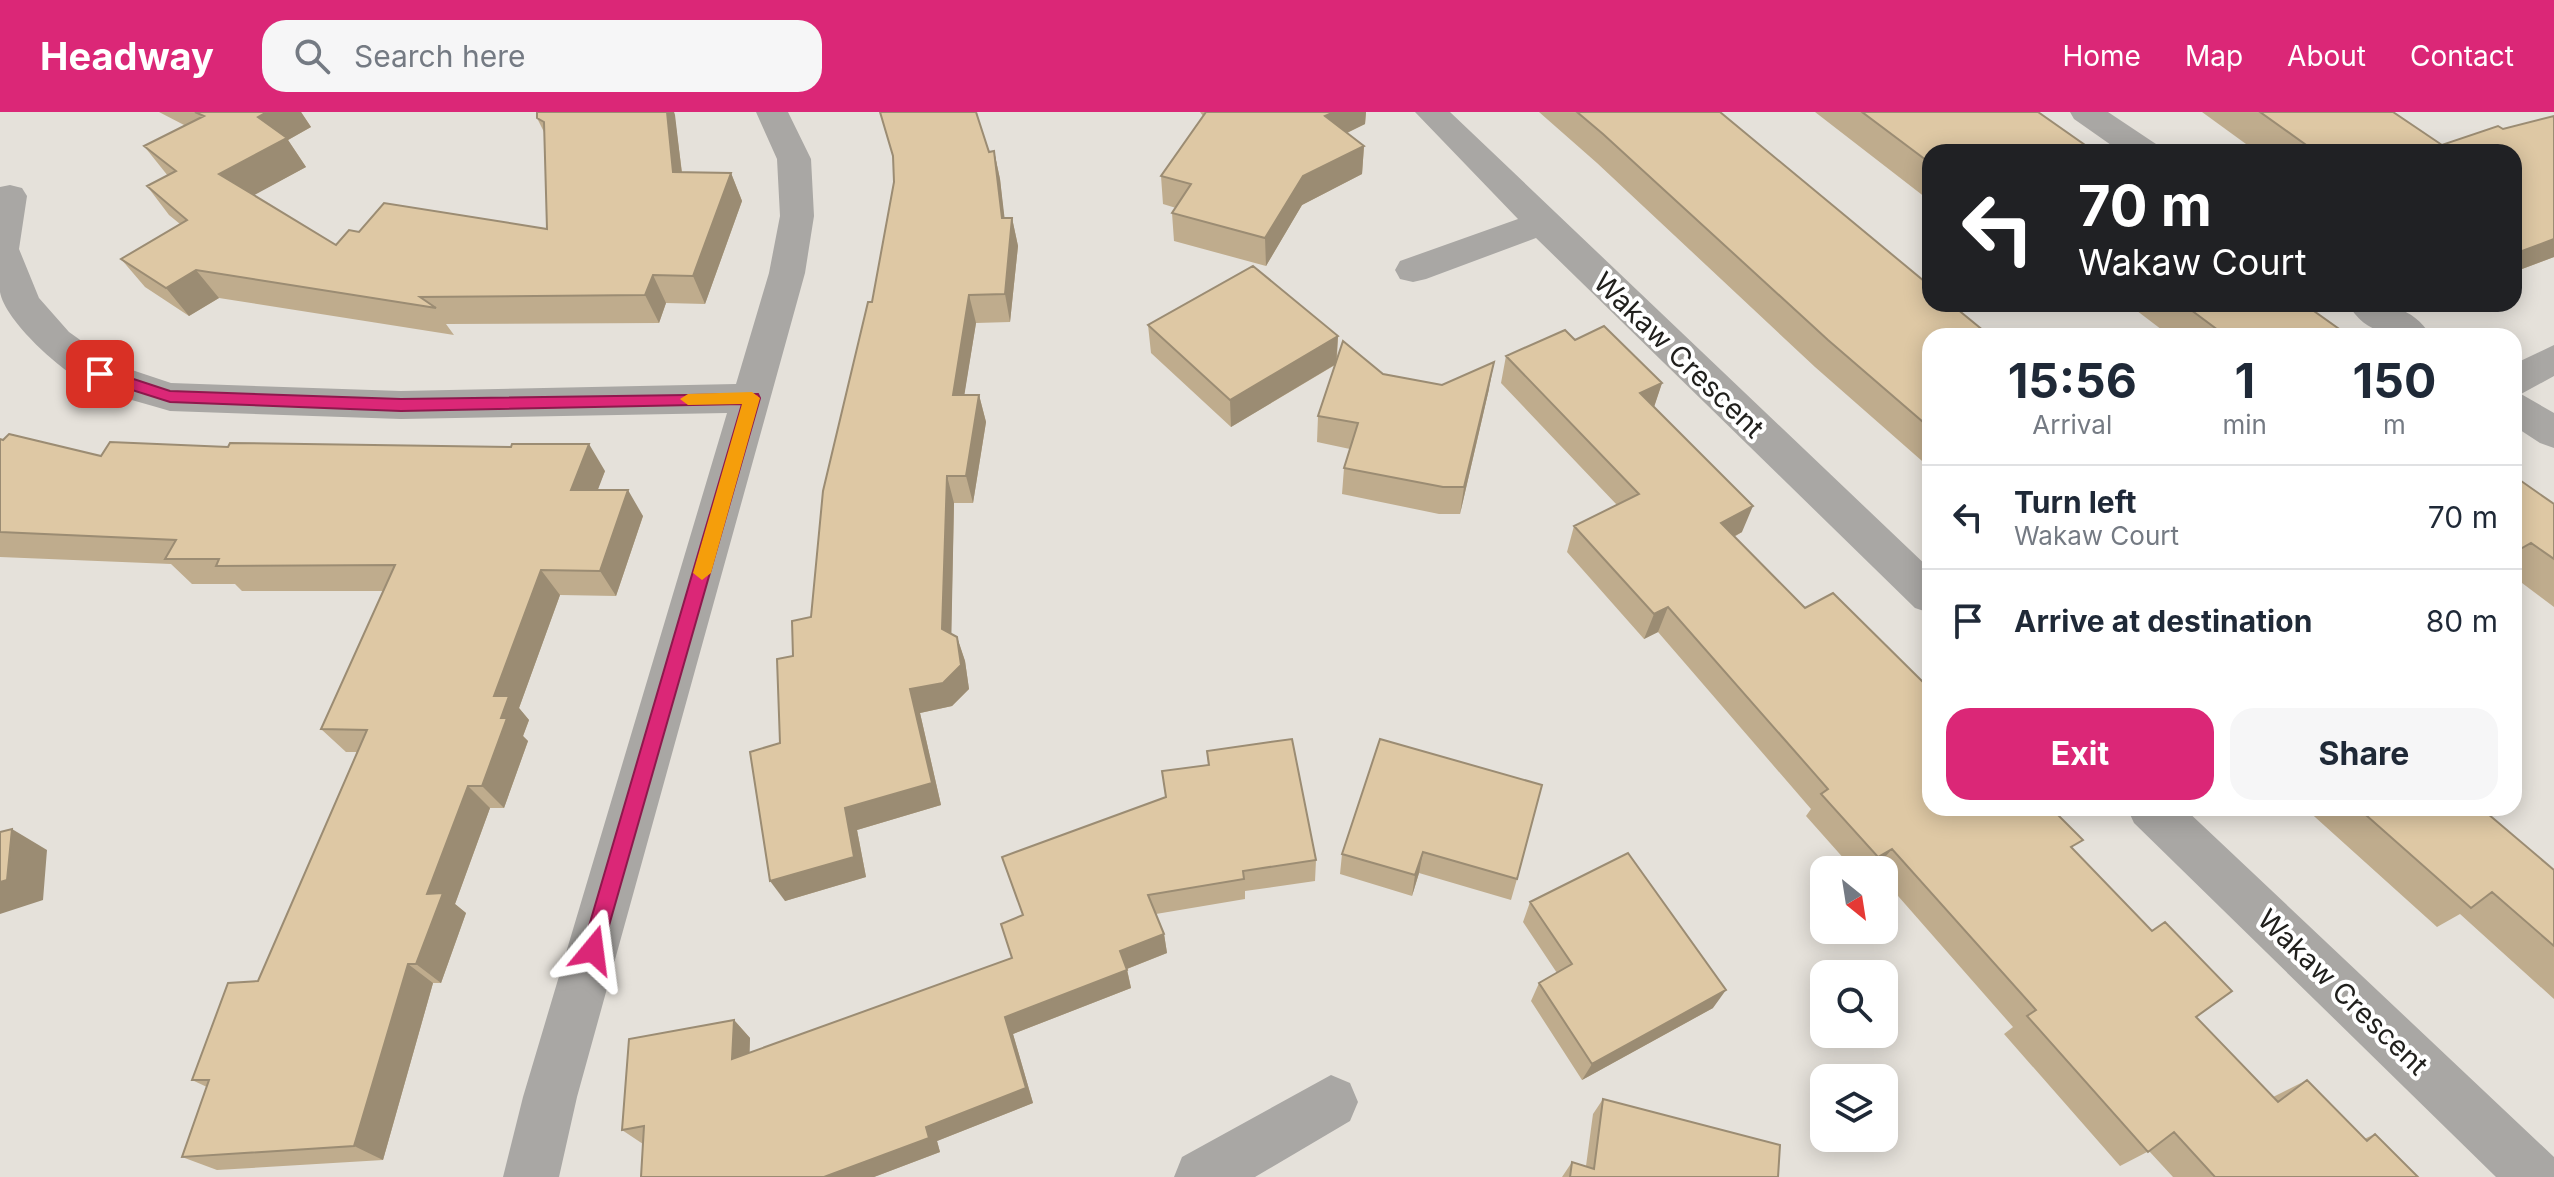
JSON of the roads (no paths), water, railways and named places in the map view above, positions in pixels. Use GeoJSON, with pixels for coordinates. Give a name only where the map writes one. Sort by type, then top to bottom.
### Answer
{"type":"FeatureCollection","features":[{"type":"Feature","properties":{"kind":"street"},"geometry":{"type":"LineString","coordinates":[[531,1177],[550,1097],[787,273],[797,216],[794,159],[772,112]]}},
{"type":"Feature","properties":{"kind":"street","name":"Wakaw Crescent"},"geometry":{"type":"LineString","coordinates":[[1431,112],[1922,588]]}},
{"type":"Feature","properties":{"kind":"street"},"geometry":{"type":"LineString","coordinates":[[2086,112],[2132,144]]}},
{"type":"Feature","properties":{"kind":"street"},"geometry":{"type":"LineString","coordinates":[[10,196],[1,249],[23,304],[56,341],[100,374],[170,397],[401,405],[752,398]]}},
{"type":"Feature","properties":{"kind":"street"},"geometry":{"type":"LineString","coordinates":[[1413,270],[1542,223]]}},
{"type":"Feature","properties":{"kind":"street"},"geometry":{"type":"LineString","coordinates":[[2378,312],[2400,328]]}},
{"type":"Feature","properties":{"kind":"street"},"geometry":{"type":"LineString","coordinates":[[2522,377],[2554,359]]}},
{"type":"Feature","properties":{"kind":"street"},"geometry":{"type":"LineString","coordinates":[[2522,411],[2554,433]]}},
{"type":"Feature","properties":{"kind":"street","name":"Wakaw Crescent"},"geometry":{"type":"LineString","coordinates":[[2159,816],[2535,1177]]}},
{"type":"Feature","properties":{"kind":"street"},"geometry":{"type":"LineString","coordinates":[[1202,1177],[1331,1102]]}}]}
